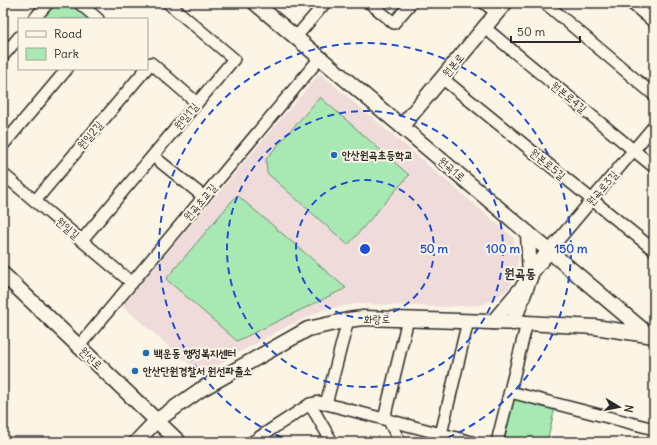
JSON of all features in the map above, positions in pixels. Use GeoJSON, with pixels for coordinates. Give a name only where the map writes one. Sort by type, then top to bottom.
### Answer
{"type":"FeatureCollection","features":[{"type":"Feature","properties":{"kind":"street"},"geometry":{"type":"LineString","coordinates":[[35,18],[48,3]]}},
{"type":"Feature","properties":{"kind":"street"},"geometry":{"type":"LineString","coordinates":[[79,3],[97,18]]}},
{"type":"Feature","properties":{"kind":"street","name":"원곡1로"},"geometry":{"type":"LineString","coordinates":[[255,3],[652,336]]}},
{"type":"Feature","properties":{"kind":"street"},"geometry":{"type":"LineString","coordinates":[[296,37],[325,3]]}},
{"type":"Feature","properties":{"kind":"street"},"geometry":{"type":"LineString","coordinates":[[370,3],[394,23],[411,3]]}},
{"type":"Feature","properties":{"kind":"street"},"geometry":{"type":"LineString","coordinates":[[484,3],[501,8]]}},
{"type":"Feature","properties":{"kind":"street"},"geometry":{"type":"LineString","coordinates":[[545,3],[654,95]]}},
{"type":"Feature","properties":{"kind":"street"},"geometry":{"type":"LineString","coordinates":[[631,3],[654,22]]}},
{"type":"Feature","properties":{"kind":"street","name":"원일1길"},"geometry":{"type":"LineString","coordinates":[[82,240],[234,59],[174,5]]}},
{"type":"Feature","properties":{"kind":"street","name":"원본로"},"geometry":{"type":"LineString","coordinates":[[402,126],[501,8]]}},
{"type":"Feature","properties":{"kind":"street","name":"원본로4길"},"geometry":{"type":"LineString","coordinates":[[485,28],[654,167]]}},
{"type":"Feature","properties":{"kind":"street"},"geometry":{"type":"LineString","coordinates":[[3,56],[18,38]]}},
{"type":"Feature","properties":{"kind":"street","name":"원곡초교길"},"geometry":{"type":"LineString","coordinates":[[80,346],[320,58]]}},
{"type":"Feature","properties":{"kind":"street"},"geometry":{"type":"LineString","coordinates":[[148,65],[197,103]]}},
{"type":"Feature","properties":{"kind":"street"},"geometry":{"type":"LineString","coordinates":[[3,145],[66,70]]}},
{"type":"Feature","properties":{"kind":"street","name":"원일2길"},"geometry":{"type":"LineString","coordinates":[[35,201],[144,70]]}},
{"type":"Feature","properties":{"kind":"street","name":"원본로5길"},"geometry":{"type":"LineString","coordinates":[[442,78],[654,250]]}},
{"type":"Feature","properties":{"kind":"street","name":"원곡로3길"},"geometry":{"type":"LineString","coordinates":[[549,251],[654,126]]}},
{"type":"Feature","properties":{"kind":"street"},"geometry":{"type":"LineString","coordinates":[[153,156],[204,197]]}},
{"type":"Feature","properties":{"kind":"street","name":"원일길"},"geometry":{"type":"LineString","coordinates":[[3,174],[132,283]]}},
{"type":"Feature","properties":{"kind":"street"},"geometry":{"type":"LineString","coordinates":[[493,322],[530,278],[528,232]]}},
{"type":"Feature","properties":{"kind":"street"},"geometry":{"type":"LineString","coordinates":[[497,442],[510,392],[520,323],[530,278],[532,272],[549,251]]}},
{"type":"Feature","properties":{"kind":"street","name":"원선로"},"geometry":{"type":"LineString","coordinates":[[3,274],[179,442]]}},
{"type":"Feature","properties":{"kind":"street","name":"화랑로"},"geometry":{"type":"LineString","coordinates":[[136,442],[156,421],[200,390],[308,329],[348,320],[363,318],[520,323],[595,327],[652,336]]}},
{"type":"Feature","properties":{"kind":"street"},"geometry":{"type":"LineString","coordinates":[[400,442],[387,420],[408,319]]}},
{"type":"Feature","properties":{"kind":"street"},"geometry":{"type":"LineString","coordinates":[[326,404],[348,320]]}},
{"type":"Feature","properties":{"kind":"street"},"geometry":{"type":"LineString","coordinates":[[440,434],[468,322]]}},
{"type":"Feature","properties":{"kind":"street"},"geometry":{"type":"LineString","coordinates":[[510,392],[654,429]]}},
{"type":"Feature","properties":{"kind":"street"},"geometry":{"type":"LineString","coordinates":[[252,442],[265,438],[310,404],[319,402],[472,442]]}},
{"type":"Feature","properties":{"kind":"street"},"geometry":{"type":"LineString","coordinates":[[310,404],[332,442]]}},
{"type":"Feature","properties":{"kind":"shaded area","name":"안산원곡초등학교"},"geometry":{"type":"Polygon","coordinates":[[[320,73],[513,237],[519,257],[515,275],[508,289],[495,299],[481,305],[443,307],[358,304],[325,309],[288,326],[202,375],[122,306],[320,73]]]}},
{"type":"Feature","properties":{"kind":"green space"},"geometry":{"type":"Polygon","coordinates":[[[52,3],[71,3],[89,18],[42,18],[52,3]]]}},
{"type":"Feature","properties":{"kind":"green space"},"geometry":{"type":"Polygon","coordinates":[[[320,97],[409,175],[348,245],[267,173],[266,159],[320,97]]]}},
{"type":"Feature","properties":{"kind":"green space"},"geometry":{"type":"Polygon","coordinates":[[[237,195],[346,288],[237,341],[166,279],[237,195]]]}},
{"type":"Feature","properties":{"kind":"green space"},"geometry":{"type":"Polygon","coordinates":[[[515,396],[555,407],[547,442],[502,442],[515,396]]]}},
{"type":"Feature","properties":{"kind":"place","name":"안산원곡초등학교"},"geometry":{"type":"Point","coordinates":[334,155]}},
{"type":"Feature","properties":{"kind":"place","name":"백운동 행정복지센터"},"geometry":{"type":"Point","coordinates":[146,353]}},
{"type":"Feature","properties":{"kind":"place","name":"안산단원경찰서 원선파출소"},"geometry":{"type":"Point","coordinates":[135,371]}},
{"type":"Feature","properties":{"kind":"district","name":"원곡동"},"geometry":{"type":"Point","coordinates":[520,273]}}]}
